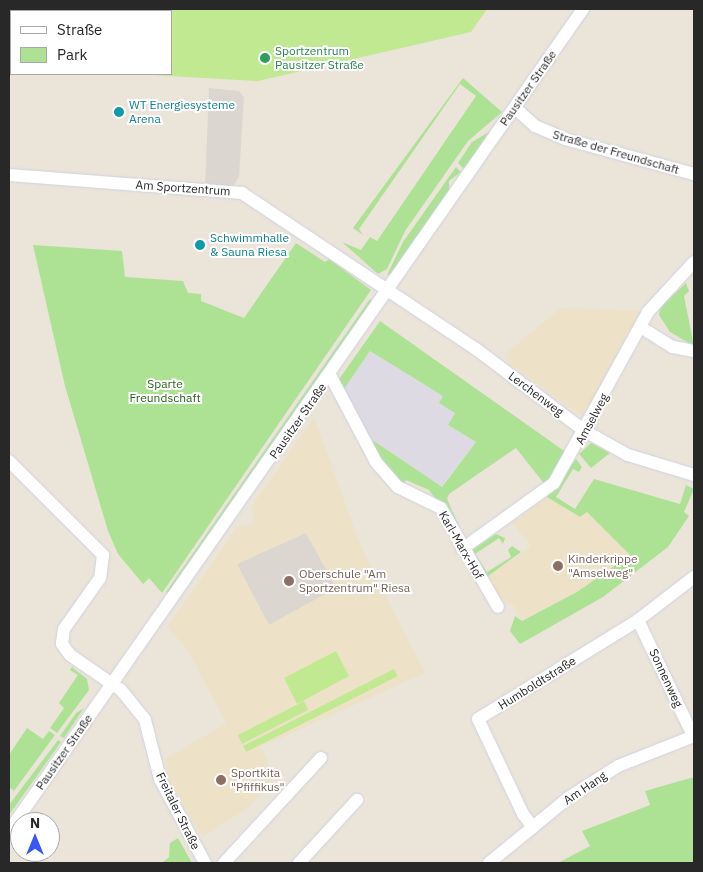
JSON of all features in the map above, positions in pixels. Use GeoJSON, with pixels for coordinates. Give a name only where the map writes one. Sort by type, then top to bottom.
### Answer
{"type":"FeatureCollection","features":[{"type":"Feature","properties":{"kind":"street","name":"Pausitzer Straße"},"geometry":{"type":"LineString","coordinates":[[9,832],[111,683],[330,375],[583,9]]}},
{"type":"Feature","properties":{"kind":"street","name":"Straße der Freundschaft"},"geometry":{"type":"LineString","coordinates":[[514,108],[535,126],[565,139],[694,174]]}},
{"type":"Feature","properties":{"kind":"street","name":"Am Sportzentrum"},"geometry":{"type":"LineString","coordinates":[[9,175],[236,191],[282,216],[389,289]]}},
{"type":"Feature","properties":{"kind":"street","name":"Amselweg"},"geometry":{"type":"LineString","coordinates":[[462,549],[551,487],[586,431],[652,306],[694,262]]}},
{"type":"Feature","properties":{"kind":"street","name":"Lerchenweg"},"geometry":{"type":"LineString","coordinates":[[389,289],[586,431],[628,455],[694,476]]}},
{"type":"Feature","properties":{"kind":"street"},"geometry":{"type":"LineString","coordinates":[[642,328],[673,347],[694,351]]}},
{"type":"Feature","properties":{"kind":"street","name":"Karl-Marx-Hof"},"geometry":{"type":"LineString","coordinates":[[330,375],[376,462],[398,486],[441,508],[462,549],[498,607]]}},
{"type":"Feature","properties":{"kind":"street","name":"Freitaler Straße"},"geometry":{"type":"LineString","coordinates":[[9,461],[103,555],[100,578],[61,639],[70,655],[111,683],[145,720],[160,779],[205,863]]}},
{"type":"Feature","properties":{"kind":"street","name":"Humboldtstraße"},"geometry":{"type":"LineString","coordinates":[[533,827],[523,814],[478,719],[638,620],[694,577]]}},
{"type":"Feature","properties":{"kind":"street","name":"Sonnenweg"},"geometry":{"type":"LineString","coordinates":[[638,620],[694,736]]}},
{"type":"Feature","properties":{"kind":"street","name":"Am Hang"},"geometry":{"type":"LineString","coordinates":[[488,863],[533,827],[618,766],[694,736]]}},
{"type":"Feature","properties":{"kind":"street"},"geometry":{"type":"LineString","coordinates":[[224,863],[321,758]]}},
{"type":"Feature","properties":{"kind":"street"},"geometry":{"type":"LineString","coordinates":[[299,863],[357,800]]}},
{"type":"Feature","properties":{"kind":"shaded area"},"geometry":{"type":"Polygon","coordinates":[[[9,9],[70,9],[10,10],[10,38],[9,9]]]}},
{"type":"Feature","properties":{"kind":"shaded area"},"geometry":{"type":"Polygon","coordinates":[[[209,88],[239,91],[244,97],[239,177],[232,187],[205,185],[209,88]]]}},
{"type":"Feature","properties":{"kind":"shaded area"},"geometry":{"type":"Polygon","coordinates":[[[561,308],[642,311],[586,415],[579,414],[508,362],[507,352],[561,308]]]}},
{"type":"Feature","properties":{"kind":"shaded area"},"geometry":{"type":"Polygon","coordinates":[[[370,351],[443,396],[455,413],[448,425],[476,442],[441,487],[365,435],[344,389],[370,351]]]}},
{"type":"Feature","properties":{"kind":"shaded area","name":"Oberschule \"Am Sportzentrum\" Riesa"},"geometry":{"type":"Polygon","coordinates":[[[314,417],[361,546],[425,673],[261,747],[275,778],[248,808],[202,837],[170,782],[165,759],[226,723],[187,649],[167,627],[238,526],[250,524],[254,517],[251,507],[314,417]]]}},
{"type":"Feature","properties":{"kind":"shaded area","name":"Kinderkrippe \"Amselweg\""},"geometry":{"type":"Polygon","coordinates":[[[547,497],[580,517],[587,512],[630,555],[577,592],[521,621],[514,606],[500,599],[487,577],[531,546],[512,523],[547,497]]]}},
{"type":"Feature","properties":{"kind":"shaded area"},"geometry":{"type":"Polygon","coordinates":[[[306,533],[336,588],[269,625],[237,564],[306,533]]]}},
{"type":"Feature","properties":{"kind":"green space","name":"Sportzentrum Pausitzer Straße"},"geometry":{"type":"Polygon","coordinates":[[[75,9],[487,9],[471,32],[258,81],[153,75],[172,75],[172,10],[75,9]]]}},
{"type":"Feature","properties":{"kind":"green space"},"geometry":{"type":"Polygon","coordinates":[[[463,78],[502,112],[468,141],[405,231],[387,269],[378,274],[342,242],[361,250],[370,237],[377,241],[476,96],[460,84],[359,229],[363,235],[353,228],[463,78]]]}},
{"type":"Feature","properties":{"kind":"green space"},"geometry":{"type":"Polygon","coordinates":[[[496,128],[465,170],[458,163],[472,142],[496,128]]]}},
{"type":"Feature","properties":{"kind":"green space"},"geometry":{"type":"Polygon","coordinates":[[[456,167],[461,172],[449,181],[449,190],[394,273],[387,275],[403,242],[456,167]]]}},
{"type":"Feature","properties":{"kind":"green space","name":"Sparte Freundschaft"},"geometry":{"type":"Polygon","coordinates":[[[296,243],[325,262],[329,259],[371,290],[162,593],[149,578],[143,584],[118,554],[108,531],[65,386],[33,245],[122,251],[125,277],[183,281],[188,293],[201,294],[201,301],[244,318],[296,243]]]}},
{"type":"Feature","properties":{"kind":"green space"},"geometry":{"type":"Polygon","coordinates":[[[686,283],[689,291],[684,296],[694,346],[670,332],[659,315],[660,307],[686,283]]]}},
{"type":"Feature","properties":{"kind":"green space"},"geometry":{"type":"Polygon","coordinates":[[[370,299],[374,302],[169,594],[166,592],[370,299]]]}},
{"type":"Feature","properties":{"kind":"green space"},"geometry":{"type":"Polygon","coordinates":[[[380,321],[567,453],[546,486],[516,448],[449,494],[447,499],[466,542],[429,490],[406,480],[403,486],[388,472],[365,435],[442,487],[476,442],[448,425],[455,413],[439,403],[443,396],[370,351],[344,389],[337,382],[380,321]]]}},
{"type":"Feature","properties":{"kind":"green space"},"geometry":{"type":"Polygon","coordinates":[[[591,443],[610,453],[591,468],[579,454],[591,443]]]}},
{"type":"Feature","properties":{"kind":"green space"},"geometry":{"type":"Polygon","coordinates":[[[576,459],[582,467],[579,472],[573,469],[556,497],[575,509],[594,479],[680,504],[686,485],[694,489],[684,512],[689,516],[668,547],[603,597],[520,644],[510,631],[515,616],[522,621],[577,592],[630,555],[587,512],[580,517],[547,497],[576,459]]]}},
{"type":"Feature","properties":{"kind":"green space"},"geometry":{"type":"Polygon","coordinates":[[[496,534],[505,538],[503,544],[499,538],[475,554],[487,572],[511,557],[508,550],[512,546],[521,552],[487,577],[468,553],[496,534]]]}},
{"type":"Feature","properties":{"kind":"green space"},"geometry":{"type":"Polygon","coordinates":[[[336,651],[349,676],[297,704],[284,678],[336,651]]]}},
{"type":"Feature","properties":{"kind":"green space"},"geometry":{"type":"Polygon","coordinates":[[[72,667],[87,679],[89,690],[57,733],[50,728],[64,708],[59,703],[78,675],[70,670],[72,667]]]}},
{"type":"Feature","properties":{"kind":"green space"},"geometry":{"type":"Polygon","coordinates":[[[394,669],[398,676],[246,752],[243,746],[394,669]]]}},
{"type":"Feature","properties":{"kind":"green space"},"geometry":{"type":"Polygon","coordinates":[[[304,701],[308,710],[242,744],[238,735],[304,701]]]}},
{"type":"Feature","properties":{"kind":"green space"},"geometry":{"type":"Polygon","coordinates":[[[84,708],[64,738],[60,736],[76,713],[84,708]]]}},
{"type":"Feature","properties":{"kind":"green space"},"geometry":{"type":"Polygon","coordinates":[[[27,728],[43,739],[49,731],[55,735],[14,791],[9,787],[9,755],[27,728]]]}},
{"type":"Feature","properties":{"kind":"green space"},"geometry":{"type":"Polygon","coordinates":[[[58,740],[61,742],[9,815],[9,805],[58,740]]]}},
{"type":"Feature","properties":{"kind":"green space"},"geometry":{"type":"Polygon","coordinates":[[[694,777],[694,863],[558,863],[590,846],[582,831],[650,805],[645,791],[694,777]]]}},
{"type":"Feature","properties":{"kind":"green space"},"geometry":{"type":"Polygon","coordinates":[[[178,838],[192,863],[162,863],[169,857],[170,843],[178,838]]]}},
{"type":"Feature","properties":{"kind":"place","name":"Sportzentrum Pausitzer Straße"},"geometry":{"type":"Point","coordinates":[265,58]}},
{"type":"Feature","properties":{"kind":"place","name":"WT Energiesysteme Arena"},"geometry":{"type":"Point","coordinates":[119,112]}},
{"type":"Feature","properties":{"kind":"place","name":"Schwimmhalle & Sauna Riesa"},"geometry":{"type":"Point","coordinates":[200,245]}},
{"type":"Feature","properties":{"kind":"place","name":"Kinderkrippe \"Amselweg\""},"geometry":{"type":"Point","coordinates":[558,566]}},
{"type":"Feature","properties":{"kind":"place","name":"Oberschule \"Am Sportzentrum\" Riesa"},"geometry":{"type":"Point","coordinates":[289,581]}},
{"type":"Feature","properties":{"kind":"place","name":"Sportkita \"Pfiffikus\""},"geometry":{"type":"Point","coordinates":[221,780]}}]}
